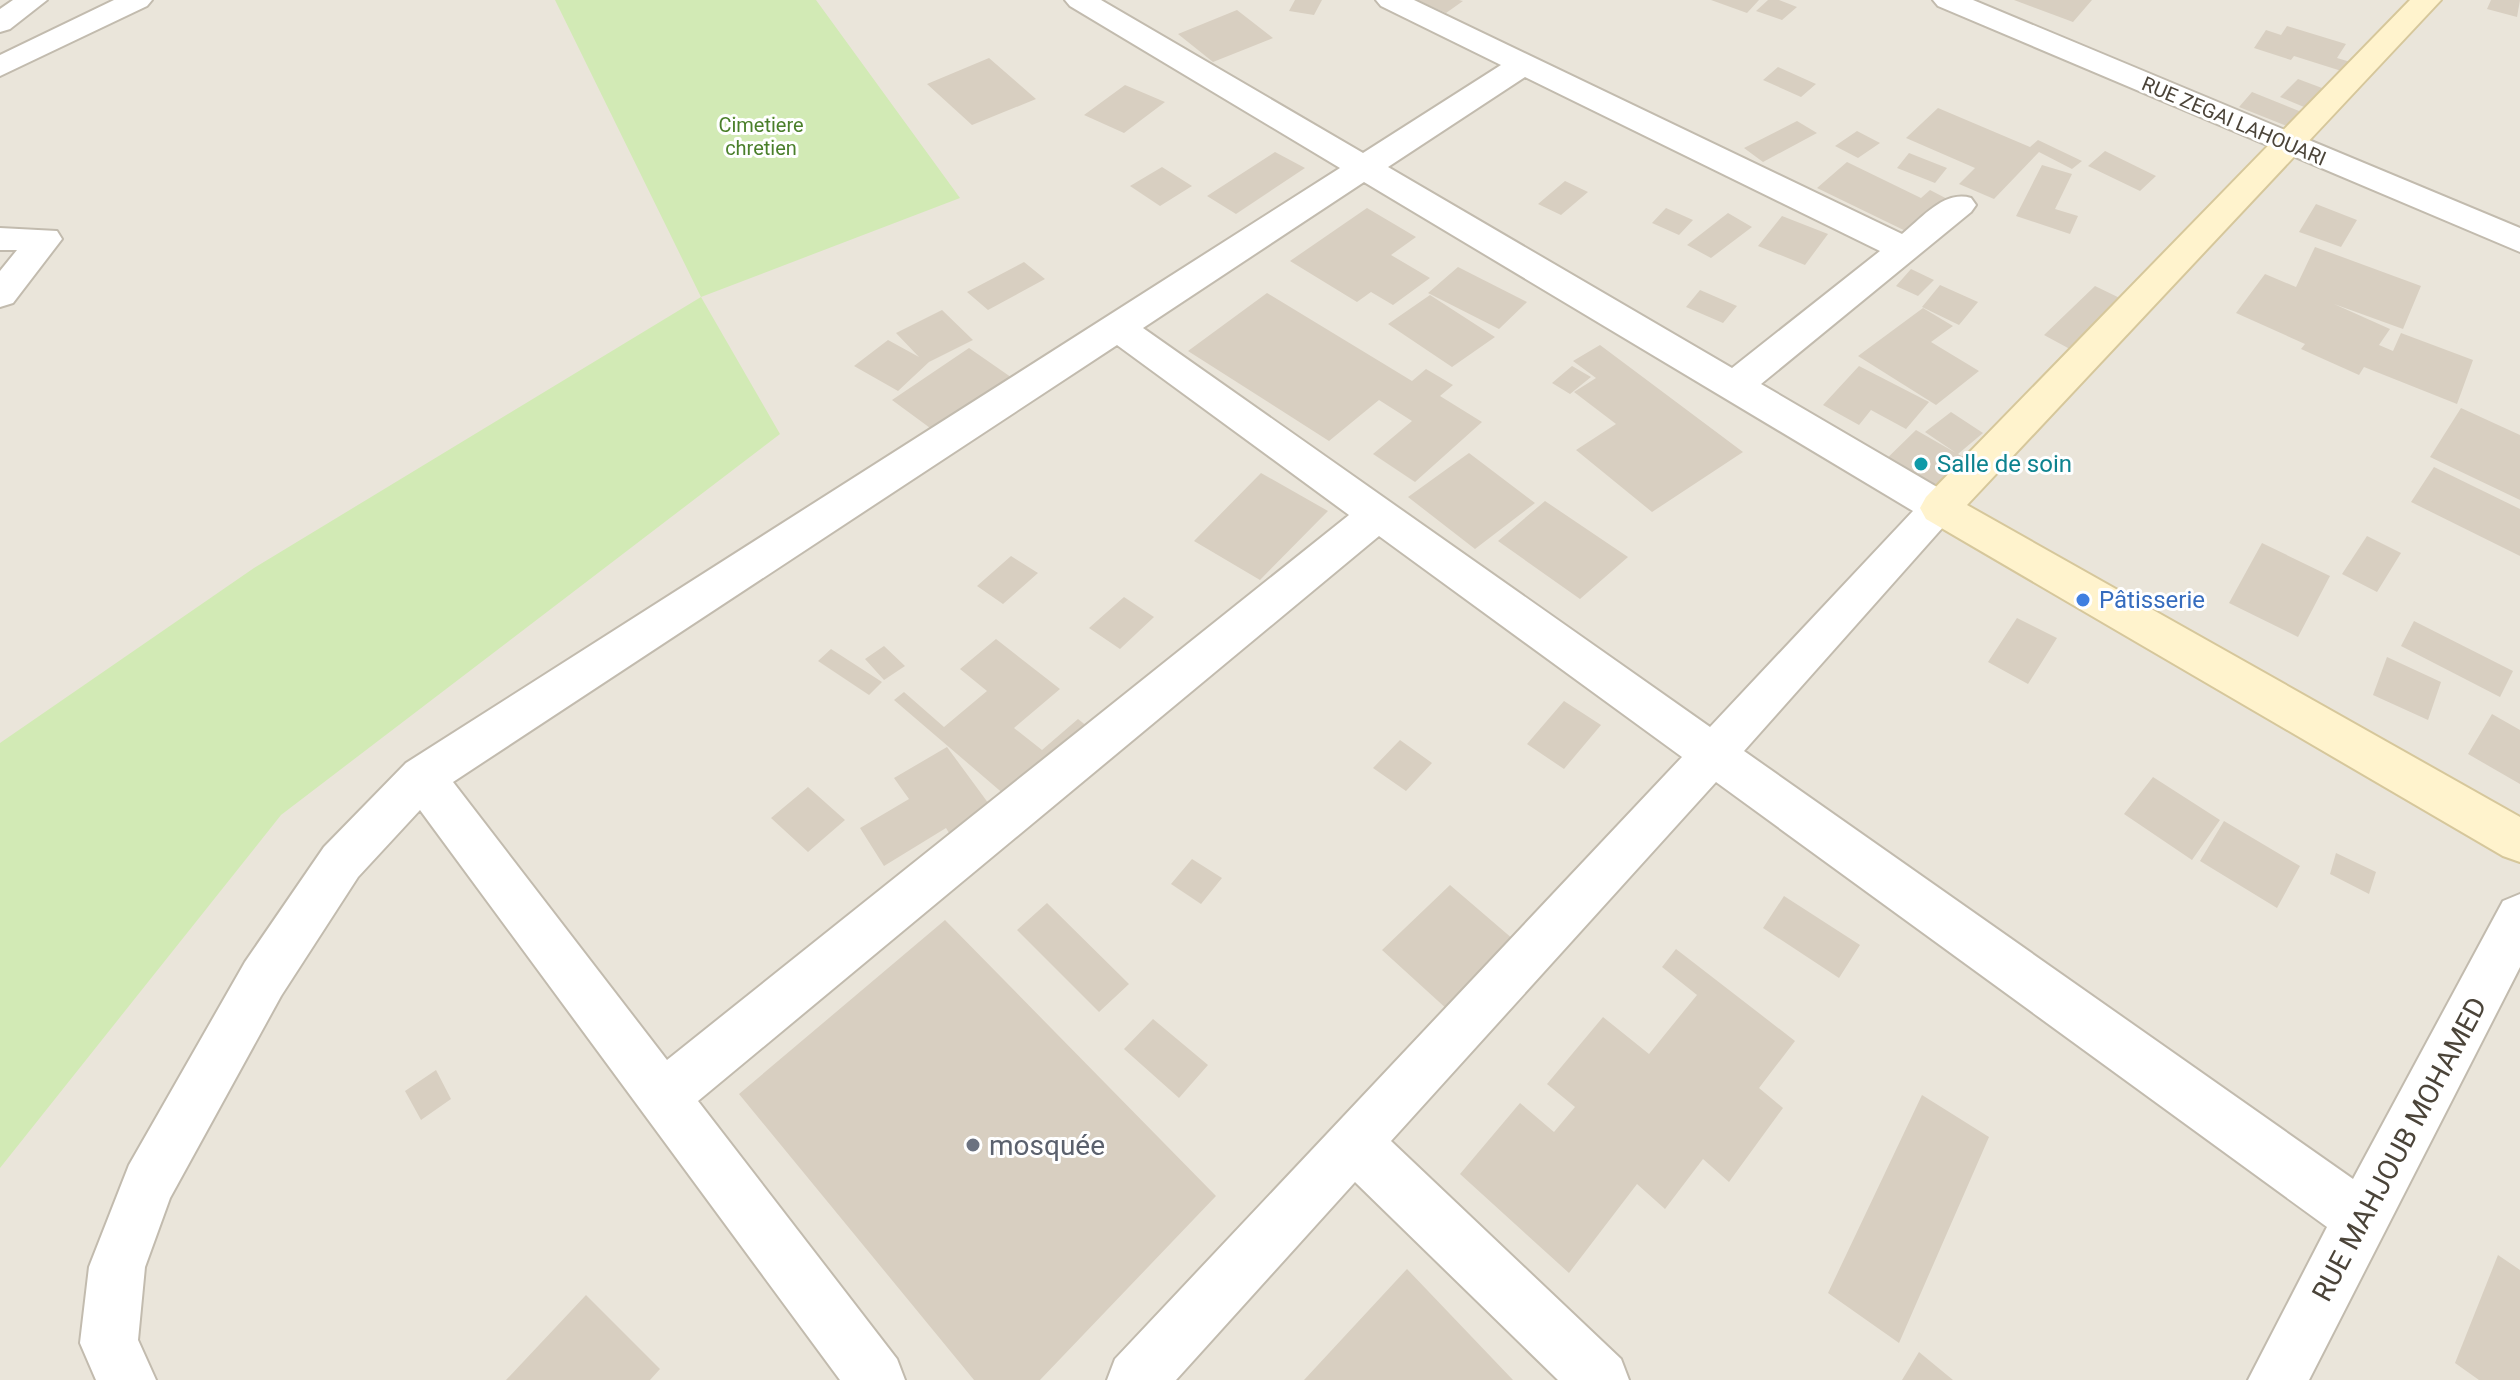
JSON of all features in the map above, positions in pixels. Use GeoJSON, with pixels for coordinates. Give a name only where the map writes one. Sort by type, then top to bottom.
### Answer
{"type":"FeatureCollection","features":[{"type":"Feature","properties":{"kind":"main road"},"geometry":{"type":"LineString","coordinates":[[2426,0],[2291,145],[1940,508],[2520,841]]}},
{"type":"Feature","properties":{"kind":"street"},"geometry":{"type":"LineString","coordinates":[[0,23],[32,0]]}},
{"type":"Feature","properties":{"kind":"street"},"geometry":{"type":"LineString","coordinates":[[0,67],[137,0]]}},
{"type":"Feature","properties":{"kind":"street"},"geometry":{"type":"LineString","coordinates":[[1080,0],[1121,9],[1360,167],[1940,508],[1136,1380]]}},
{"type":"Feature","properties":{"kind":"street"},"geometry":{"type":"LineString","coordinates":[[1391,0],[1907,250]]}},
{"type":"Feature","properties":{"kind":"street","name":"RUE ZEGAI LAHOUARI"},"geometry":{"type":"LineString","coordinates":[[1948,0],[2520,241]]}},
{"type":"Feature","properties":{"kind":"street"},"geometry":{"type":"LineString","coordinates":[[127,1380],[109,1343],[117,1267],[148,1184],[263,979],[341,862],[422,777],[1360,167],[1524,64]]}},
{"type":"Feature","properties":{"kind":"street"},"geometry":{"type":"LineString","coordinates":[[1734,386],[1907,250],[1959,205]]}},
{"type":"Feature","properties":{"kind":"street"},"geometry":{"type":"LineString","coordinates":[[0,239],[45,239],[0,295]]}},
{"type":"Feature","properties":{"kind":"street"},"geometry":{"type":"LineString","coordinates":[[1115,326],[2362,1219]]}},
{"type":"Feature","properties":{"kind":"street"},"geometry":{"type":"LineString","coordinates":[[663,1096],[1378,514]]}},
{"type":"Feature","properties":{"kind":"street"},"geometry":{"type":"LineString","coordinates":[[422,777],[876,1380]]}},
{"type":"Feature","properties":{"kind":"street","name":"RUE MAHJOUB MOHAMED"},"geometry":{"type":"LineString","coordinates":[[2277,1380],[2520,917]]}},
{"type":"Feature","properties":{"kind":"street"},"geometry":{"type":"LineString","coordinates":[[1354,1143],[1600,1380]]}},
{"type":"Feature","properties":{"kind":"shaded area"},"geometry":{"type":"Polygon","coordinates":[[[0,0],[2520,0],[2520,1380],[0,1380],[0,0]]]}},
{"type":"Feature","properties":{"kind":"green space","name":"Cimetiere chretien"},"geometry":{"type":"Polygon","coordinates":[[[555,0],[816,0],[960,198],[701,297],[555,0]]]}},
{"type":"Feature","properties":{"kind":"green space"},"geometry":{"type":"Polygon","coordinates":[[[701,297],[780,434],[281,815],[0,1168],[0,743],[254,568],[701,297]]]}},
{"type":"Feature","properties":{"kind":"building"},"geometry":{"type":"Polygon","coordinates":[[[1295,0],[1322,0],[1314,15],[1289,11],[1295,0]]]}},
{"type":"Feature","properties":{"kind":"building"},"geometry":{"type":"Polygon","coordinates":[[[1417,0],[1459,0],[1463,1],[1446,13],[1417,0]]]}},
{"type":"Feature","properties":{"kind":"building"},"geometry":{"type":"Polygon","coordinates":[[[1711,0],[1759,0],[1747,13],[1711,0]]]}},
{"type":"Feature","properties":{"kind":"building"},"geometry":{"type":"Polygon","coordinates":[[[1768,0],[1779,0],[1797,7],[1782,20],[1756,11],[1768,0]]]}},
{"type":"Feature","properties":{"kind":"building"},"geometry":{"type":"Polygon","coordinates":[[[2014,0],[2092,0],[2073,22],[2014,0]]]}},
{"type":"Feature","properties":{"kind":"building"},"geometry":{"type":"Polygon","coordinates":[[[2491,0],[2520,0],[2517,17],[2487,9],[2491,0]]]}},
{"type":"Feature","properties":{"kind":"building"},"geometry":{"type":"Polygon","coordinates":[[[1237,10],[1273,38],[1213,62],[1178,34],[1237,10]]]}},
{"type":"Feature","properties":{"kind":"building"},"geometry":{"type":"Polygon","coordinates":[[[2287,26],[2346,44],[2337,58],[2357,64],[2351,74],[2294,56],[2291,60],[2254,48],[2266,30],[2281,35],[2287,26]]]}},
{"type":"Feature","properties":{"kind":"building"},"geometry":{"type":"Polygon","coordinates":[[[989,58],[1036,99],[972,125],[927,84],[989,58]]]}},
{"type":"Feature","properties":{"kind":"building"},"geometry":{"type":"Polygon","coordinates":[[[1778,67],[1816,84],[1801,97],[1763,80],[1778,67]]]}},
{"type":"Feature","properties":{"kind":"building"},"geometry":{"type":"Polygon","coordinates":[[[2298,79],[2322,88],[2304,107],[2280,97],[2298,79]]]}},
{"type":"Feature","properties":{"kind":"building"},"geometry":{"type":"Polygon","coordinates":[[[1125,85],[1165,102],[1124,133],[1084,115],[1125,85]]]}},
{"type":"Feature","properties":{"kind":"building"},"geometry":{"type":"Polygon","coordinates":[[[2252,92],[2304,113],[2292,128],[2239,107],[2252,92]]]}},
{"type":"Feature","properties":{"kind":"building"},"geometry":{"type":"Polygon","coordinates":[[[1938,108],[2030,147],[2038,140],[2082,161],[2072,169],[2039,152],[1994,199],[1959,184],[1975,168],[1906,138],[1938,108]]]}},
{"type":"Feature","properties":{"kind":"building"},"geometry":{"type":"Polygon","coordinates":[[[1797,121],[1817,133],[1763,162],[1744,148],[1797,121]]]}},
{"type":"Feature","properties":{"kind":"building"},"geometry":{"type":"Polygon","coordinates":[[[1857,131],[1880,143],[1858,158],[1835,146],[1857,131]]]}},
{"type":"Feature","properties":{"kind":"building"},"geometry":{"type":"Polygon","coordinates":[[[2105,151],[2156,176],[2140,191],[2088,166],[2105,151]]]}},
{"type":"Feature","properties":{"kind":"building"},"geometry":{"type":"Polygon","coordinates":[[[1275,152],[1305,168],[1236,214],[1207,196],[1275,152]]]}},
{"type":"Feature","properties":{"kind":"building"},"geometry":{"type":"Polygon","coordinates":[[[1909,153],[1947,168],[1935,183],[1897,168],[1909,153]]]}},
{"type":"Feature","properties":{"kind":"building"},"geometry":{"type":"Polygon","coordinates":[[[1847,162],[1921,198],[1930,190],[1955,203],[1918,237],[1817,188],[1847,162]]]}},
{"type":"Feature","properties":{"kind":"building"},"geometry":{"type":"Polygon","coordinates":[[[2042,165],[2072,174],[2055,209],[2078,216],[2070,234],[2016,216],[2042,165]]]}},
{"type":"Feature","properties":{"kind":"building"},"geometry":{"type":"Polygon","coordinates":[[[1162,167],[1192,186],[1160,206],[1130,186],[1162,167]]]}},
{"type":"Feature","properties":{"kind":"building"},"geometry":{"type":"Polygon","coordinates":[[[1565,181],[1588,192],[1561,215],[1538,204],[1565,181]]]}},
{"type":"Feature","properties":{"kind":"building"},"geometry":{"type":"Polygon","coordinates":[[[2316,204],[2357,220],[2341,247],[2299,232],[2316,204]]]}},
{"type":"Feature","properties":{"kind":"building"},"geometry":{"type":"Polygon","coordinates":[[[1367,208],[1416,237],[1391,255],[1430,278],[1393,305],[1371,292],[1357,302],[1290,261],[1367,208]]]}},
{"type":"Feature","properties":{"kind":"building"},"geometry":{"type":"Polygon","coordinates":[[[1666,208],[1693,220],[1679,235],[1652,223],[1666,208]]]}},
{"type":"Feature","properties":{"kind":"building"},"geometry":{"type":"Polygon","coordinates":[[[1728,213],[1752,227],[1711,258],[1687,245],[1728,213]]]}},
{"type":"Feature","properties":{"kind":"building"},"geometry":{"type":"Polygon","coordinates":[[[1782,216],[1828,234],[1805,265],[1758,246],[1782,216]]]}},
{"type":"Feature","properties":{"kind":"building"},"geometry":{"type":"Polygon","coordinates":[[[2315,247],[2421,286],[2403,329],[2334,304],[2390,329],[2379,345],[2393,351],[2401,333],[2473,360],[2457,404],[2364,367],[2359,375],[2301,349],[2305,344],[2236,313],[2265,274],[2296,287],[2315,247]]]}},
{"type":"Feature","properties":{"kind":"building"},"geometry":{"type":"Polygon","coordinates":[[[1024,262],[1045,279],[988,310],[967,292],[1024,262]]]}},
{"type":"Feature","properties":{"kind":"building"},"geometry":{"type":"Polygon","coordinates":[[[1458,267],[1527,302],[1499,329],[1428,293],[1458,267]]]}},
{"type":"Feature","properties":{"kind":"building"},"geometry":{"type":"Polygon","coordinates":[[[1911,269],[1934,280],[1918,296],[1896,286],[1911,269]]]}},
{"type":"Feature","properties":{"kind":"building"},"geometry":{"type":"Polygon","coordinates":[[[1940,285],[1978,302],[1959,325],[1922,307],[1940,285]]]}},
{"type":"Feature","properties":{"kind":"building"},"geometry":{"type":"Polygon","coordinates":[[[2095,286],[2130,303],[2079,354],[2044,335],[2095,286]]]}},
{"type":"Feature","properties":{"kind":"building"},"geometry":{"type":"Polygon","coordinates":[[[1700,290],[1737,306],[1723,323],[1686,307],[1700,290]]]}},
{"type":"Feature","properties":{"kind":"building"},"geometry":{"type":"Polygon","coordinates":[[[1267,293],[1412,381],[1426,369],[1453,385],[1440,396],[1482,422],[1415,482],[1373,454],[1412,421],[1379,400],[1329,441],[1188,351],[1267,293]]]}},
{"type":"Feature","properties":{"kind":"building"},"geometry":{"type":"Polygon","coordinates":[[[1430,295],[1495,337],[1452,367],[1388,324],[1430,295]]]}},
{"type":"Feature","properties":{"kind":"building"},"geometry":{"type":"Polygon","coordinates":[[[1923,308],[1953,326],[1931,342],[1979,371],[1936,405],[1858,356],[1923,308]]]}},
{"type":"Feature","properties":{"kind":"building"},"geometry":{"type":"Polygon","coordinates":[[[942,310],[973,340],[929,362],[898,391],[854,366],[888,340],[919,357],[896,333],[942,310]]]}},
{"type":"Feature","properties":{"kind":"building"},"geometry":{"type":"Polygon","coordinates":[[[1600,345],[1743,452],[1652,512],[1576,450],[1616,424],[1574,392],[1596,378],[1573,361],[1600,345]]]}},
{"type":"Feature","properties":{"kind":"building"},"geometry":{"type":"Polygon","coordinates":[[[969,348],[1018,382],[941,436],[892,400],[969,348]]]}},
{"type":"Feature","properties":{"kind":"building"},"geometry":{"type":"Polygon","coordinates":[[[1572,366],[1591,377],[1570,394],[1552,383],[1572,366]]]}},
{"type":"Feature","properties":{"kind":"building"},"geometry":{"type":"Polygon","coordinates":[[[1859,366],[1929,402],[1906,429],[1871,410],[1859,425],[1823,405],[1859,366]]]}},
{"type":"Feature","properties":{"kind":"building"},"geometry":{"type":"Polygon","coordinates":[[[2461,408],[2520,435],[2520,500],[2430,457],[2461,408]]]}},
{"type":"Feature","properties":{"kind":"building","name":"Salle de soin"},"geometry":{"type":"Polygon","coordinates":[[[1951,412],[1983,433],[1958,454],[1967,459],[1927,501],[1875,470],[1916,430],[1956,453],[1925,432],[1951,412]]]}},
{"type":"Feature","properties":{"kind":"building"},"geometry":{"type":"Polygon","coordinates":[[[1469,453],[1535,503],[1475,549],[1408,497],[1469,453]]]}},
{"type":"Feature","properties":{"kind":"building"},"geometry":{"type":"Polygon","coordinates":[[[2434,467],[2520,509],[2520,556],[2411,502],[2434,467]]]}},
{"type":"Feature","properties":{"kind":"building"},"geometry":{"type":"Polygon","coordinates":[[[1261,473],[1328,511],[1260,580],[1194,541],[1261,473]]]}},
{"type":"Feature","properties":{"kind":"building"},"geometry":{"type":"Polygon","coordinates":[[[1545,501],[1628,557],[1580,599],[1498,541],[1545,501]]]}},
{"type":"Feature","properties":{"kind":"building"},"geometry":{"type":"Polygon","coordinates":[[[2367,536],[2401,553],[2377,592],[2342,574],[2367,536]]]}},
{"type":"Feature","properties":{"kind":"building"},"geometry":{"type":"Polygon","coordinates":[[[2262,543],[2330,576],[2298,637],[2229,603],[2262,543]]]}},
{"type":"Feature","properties":{"kind":"building"},"geometry":{"type":"Polygon","coordinates":[[[1011,556],[1038,573],[1003,604],[977,586],[1011,556]]]}},
{"type":"Feature","properties":{"kind":"building"},"geometry":{"type":"Polygon","coordinates":[[[1124,597],[1154,617],[1120,649],[1089,628],[1124,597]]]}},
{"type":"Feature","properties":{"kind":"building"},"geometry":{"type":"Polygon","coordinates":[[[2017,618],[2057,638],[2028,684],[1988,662],[2017,618]]]}},
{"type":"Feature","properties":{"kind":"building"},"geometry":{"type":"Polygon","coordinates":[[[2414,621],[2513,671],[2500,697],[2401,646],[2414,621]]]}},
{"type":"Feature","properties":{"kind":"building"},"geometry":{"type":"Polygon","coordinates":[[[996,639],[1060,689],[1014,728],[1042,750],[1078,719],[1113,747],[1033,819],[894,700],[904,692],[944,727],[987,691],[960,669],[996,639]]]}},
{"type":"Feature","properties":{"kind":"building"},"geometry":{"type":"Polygon","coordinates":[[[884,646],[905,666],[884,680],[865,659],[884,646]]]}},
{"type":"Feature","properties":{"kind":"building"},"geometry":{"type":"Polygon","coordinates":[[[831,649],[882,682],[869,695],[818,661],[831,649]]]}},
{"type":"Feature","properties":{"kind":"building"},"geometry":{"type":"Polygon","coordinates":[[[2387,657],[2441,682],[2428,720],[2373,695],[2387,657]]]}},
{"type":"Feature","properties":{"kind":"building"},"geometry":{"type":"Polygon","coordinates":[[[1564,701],[1601,725],[1564,769],[1527,744],[1564,701]]]}},
{"type":"Feature","properties":{"kind":"building"},"geometry":{"type":"Polygon","coordinates":[[[2492,714],[2520,730],[2520,784],[2468,754],[2492,714]]]}},
{"type":"Feature","properties":{"kind":"building"},"geometry":{"type":"Polygon","coordinates":[[[1400,740],[1432,763],[1406,791],[1373,768],[1400,740]]]}},
{"type":"Feature","properties":{"kind":"building"},"geometry":{"type":"Polygon","coordinates":[[[947,747],[997,815],[954,841],[946,828],[884,866],[860,828],[909,799],[894,778],[947,747]]]}},
{"type":"Feature","properties":{"kind":"building"},"geometry":{"type":"Polygon","coordinates":[[[2153,777],[2220,820],[2192,860],[2124,814],[2153,777]]]}},
{"type":"Feature","properties":{"kind":"building"},"geometry":{"type":"Polygon","coordinates":[[[808,787],[845,820],[808,852],[771,818],[808,787]]]}},
{"type":"Feature","properties":{"kind":"building"},"geometry":{"type":"Polygon","coordinates":[[[2224,821],[2300,866],[2277,908],[2200,861],[2224,821]]]}},
{"type":"Feature","properties":{"kind":"building"},"geometry":{"type":"Polygon","coordinates":[[[2336,853],[2376,872],[2369,894],[2330,874],[2336,853]]]}},
{"type":"Feature","properties":{"kind":"building"},"geometry":{"type":"Polygon","coordinates":[[[1192,859],[1222,878],[1201,904],[1171,884],[1192,859]]]}},
{"type":"Feature","properties":{"kind":"building"},"geometry":{"type":"Polygon","coordinates":[[[1450,885],[1527,951],[1460,1021],[1382,950],[1450,885]]]}},
{"type":"Feature","properties":{"kind":"building"},"geometry":{"type":"Polygon","coordinates":[[[1784,896],[1860,945],[1839,978],[1763,928],[1784,896]]]}},
{"type":"Feature","properties":{"kind":"building"},"geometry":{"type":"Polygon","coordinates":[[[1047,903],[1129,984],[1099,1012],[1017,930],[1047,903]]]}},
{"type":"Feature","properties":{"kind":"building","name":"mosquée"},"geometry":{"type":"Polygon","coordinates":[[[945,920],[1216,1196],[1040,1380],[974,1380],[739,1094],[945,920]]]}},
{"type":"Feature","properties":{"kind":"building"},"geometry":{"type":"Polygon","coordinates":[[[1676,949],[1795,1041],[1759,1088],[1783,1108],[1729,1182],[1703,1159],[1665,1209],[1637,1184],[1569,1273],[1460,1174],[1520,1103],[1554,1132],[1575,1107],[1547,1084],[1603,1017],[1649,1054],[1697,995],[1662,967],[1676,949]]]}},
{"type":"Feature","properties":{"kind":"building"},"geometry":{"type":"Polygon","coordinates":[[[1153,1019],[1208,1065],[1179,1098],[1124,1049],[1153,1019]]]}},
{"type":"Feature","properties":{"kind":"building"},"geometry":{"type":"Polygon","coordinates":[[[436,1070],[451,1099],[421,1120],[405,1091],[436,1070]]]}},
{"type":"Feature","properties":{"kind":"building"},"geometry":{"type":"Polygon","coordinates":[[[1922,1095],[1989,1137],[1899,1343],[1828,1293],[1922,1095]]]}},
{"type":"Feature","properties":{"kind":"building"},"geometry":{"type":"Polygon","coordinates":[[[2498,1255],[2520,1270],[2520,1380],[2479,1380],[2455,1363],[2498,1255]]]}},
{"type":"Feature","properties":{"kind":"building"},"geometry":{"type":"Polygon","coordinates":[[[1407,1269],[1513,1380],[1304,1380],[1407,1269]]]}},
{"type":"Feature","properties":{"kind":"building"},"geometry":{"type":"Polygon","coordinates":[[[586,1295],[660,1369],[650,1380],[506,1380],[586,1295]]]}},
{"type":"Feature","properties":{"kind":"building"},"geometry":{"type":"Polygon","coordinates":[[[1919,1352],[1953,1380],[1902,1380],[1919,1352]]]}},
{"type":"Feature","properties":{"kind":"place","name":"Salle de soin"},"geometry":{"type":"Point","coordinates":[1921,464]}},
{"type":"Feature","properties":{"kind":"place","name":"Pâtisserie"},"geometry":{"type":"Point","coordinates":[2083,600]}},
{"type":"Feature","properties":{"kind":"place","name":"mosquée"},"geometry":{"type":"Point","coordinates":[973,1145]}}]}
